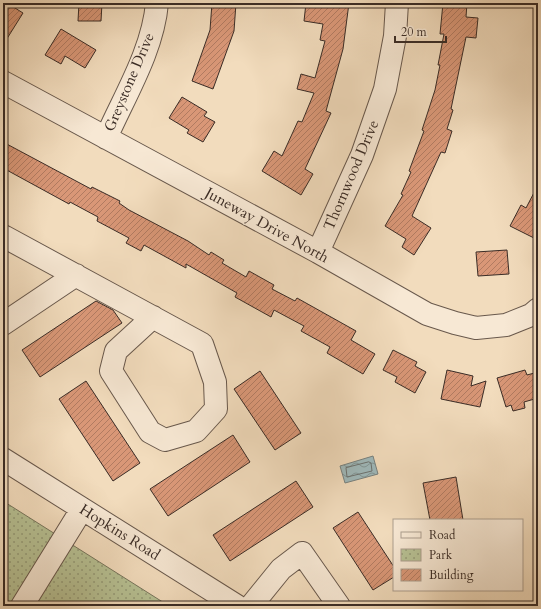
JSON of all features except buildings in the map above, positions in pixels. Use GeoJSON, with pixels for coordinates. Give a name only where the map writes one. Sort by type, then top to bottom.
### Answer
{"type":"FeatureCollection","features":[{"type":"Feature","properties":{"kind":"street","name":"Greystone Drive"},"geometry":{"type":"LineString","coordinates":[[106,138],[146,50],[156,14],[157,3]]}},
{"type":"Feature","properties":{"kind":"street","name":"Thornwood Drive"},"geometry":{"type":"LineString","coordinates":[[318,252],[362,155],[385,89],[395,36],[397,3]]}},
{"type":"Feature","properties":{"kind":"street","name":"Juneway Drive North"},"geometry":{"type":"LineString","coordinates":[[3,82],[318,252],[427,314],[476,328],[506,325],[531,315],[538,309]]}},
{"type":"Feature","properties":{"kind":"street"},"geometry":{"type":"LineString","coordinates":[[3,236],[76,275],[153,317],[202,344],[215,382],[216,409],[196,431],[165,440],[150,432],[111,371],[116,351],[153,317]]}},
{"type":"Feature","properties":{"kind":"street"},"geometry":{"type":"LineString","coordinates":[[3,324],[76,275]]}},
{"type":"Feature","properties":{"kind":"street","name":"Hopkins Road"},"geometry":{"type":"LineString","coordinates":[[3,459],[237,606]]}},
{"type":"Feature","properties":{"kind":"street"},"geometry":{"type":"LineString","coordinates":[[22,606],[82,509]]}},
{"type":"Feature","properties":{"kind":"street"},"geometry":{"type":"LineString","coordinates":[[251,606],[281,568],[302,553],[339,606]]}},
{"type":"Feature","properties":{"kind":"green space"},"geometry":{"type":"Polygon","coordinates":[[[3,501],[169,606],[3,606],[3,501]]]}},
{"type":"Feature","properties":{"kind":"water"},"geometry":{"type":"Polygon","coordinates":[[[373,456],[378,474],[345,483],[340,466],[373,456]]]}}]}
